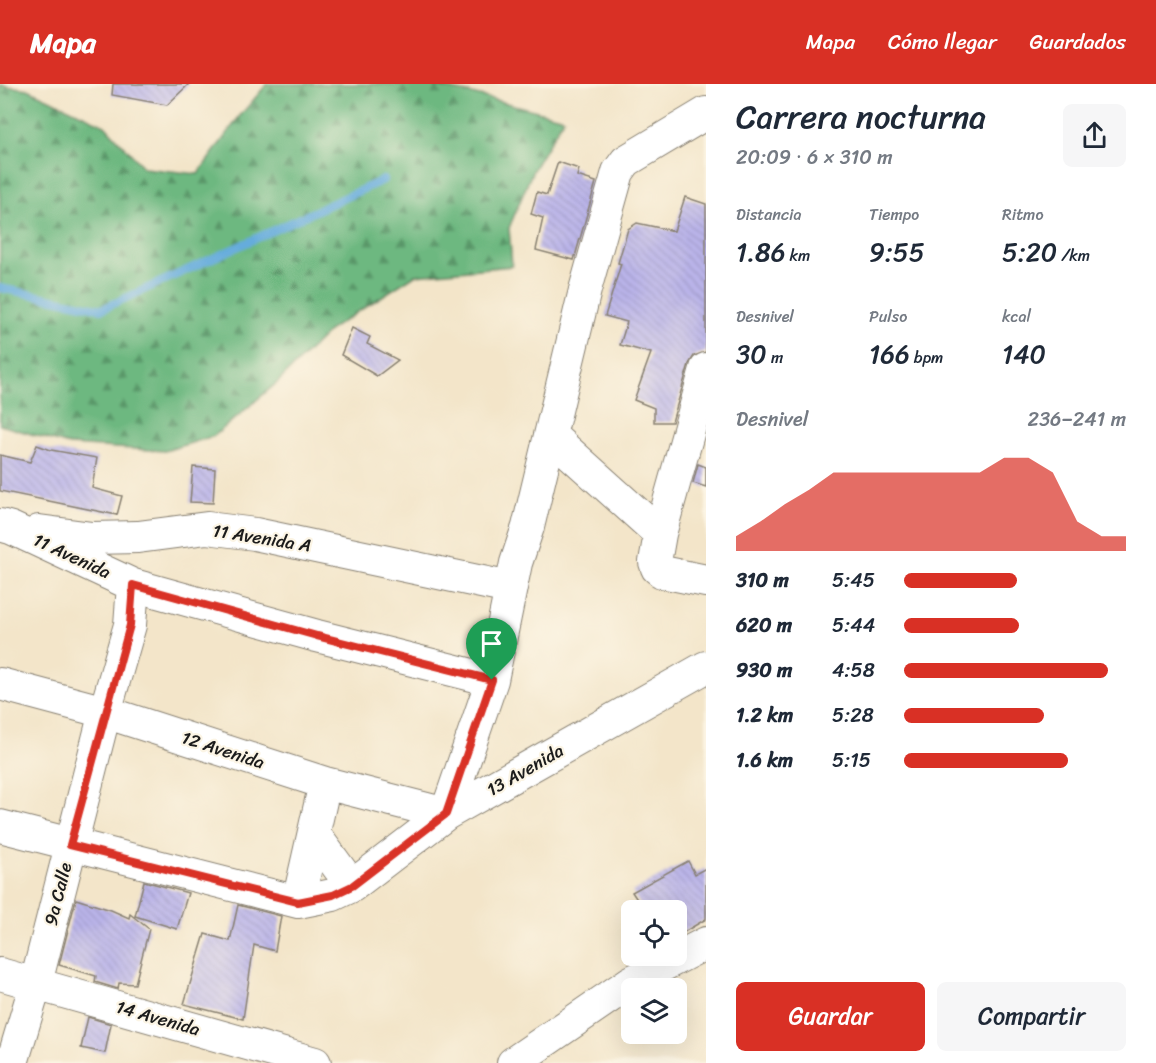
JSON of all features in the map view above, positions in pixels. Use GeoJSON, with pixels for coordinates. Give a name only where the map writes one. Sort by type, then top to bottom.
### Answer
{"type":"FeatureCollection","features":[{"type":"Feature","properties":{"kind":"street"},"geometry":{"type":"LineString","coordinates":[[446,814],[492,680],[510,588],[551,436],[582,301],[618,172],[626,161],[706,113]]}},
{"type":"Feature","properties":{"kind":"street"},"geometry":{"type":"LineString","coordinates":[[706,369],[658,548],[657,568],[662,572],[706,580]]}},
{"type":"Feature","properties":{"kind":"street"},"geometry":{"type":"LineString","coordinates":[[551,436],[658,548]]}},
{"type":"Feature","properties":{"kind":"street","name":"11 Avenida A"},"geometry":{"type":"LineString","coordinates":[[5,526],[92,538],[138,537],[207,528],[255,534],[510,588]]}},
{"type":"Feature","properties":{"kind":"street","name":"11 Avenida"},"geometry":{"type":"LineString","coordinates":[[5,526],[133,585],[317,636],[492,680]]}},
{"type":"Feature","properties":{"kind":"street","name":"9a Calle"},"geometry":{"type":"LineString","coordinates":[[12,1063],[36,983],[70,845],[130,625],[133,585]]}},
{"type":"Feature","properties":{"kind":"street","name":"13 Avenida"},"geometry":{"type":"LineString","coordinates":[[0,826],[298,902],[343,891],[446,814],[706,667]]}},
{"type":"Feature","properties":{"kind":"street","name":"12 Avenida"},"geometry":{"type":"LineString","coordinates":[[0,684],[105,712],[325,783],[446,814]]}},
{"type":"Feature","properties":{"kind":"street"},"geometry":{"type":"LineString","coordinates":[[298,902],[325,783]]}},
{"type":"Feature","properties":{"kind":"street"},"geometry":{"type":"LineString","coordinates":[[314,834],[343,891]]}},
{"type":"Feature","properties":{"kind":"street"},"geometry":{"type":"LineString","coordinates":[[513,1063],[630,982],[706,943]]}},
{"type":"Feature","properties":{"kind":"street","name":"14 Avenida"},"geometry":{"type":"LineString","coordinates":[[0,974],[315,1063]]}},
{"type":"Feature","properties":{"kind":"green space"},"geometry":{"type":"Polygon","coordinates":[[[267,84],[424,84],[564,118],[533,170],[509,228],[512,266],[415,275],[331,329],[278,382],[214,436],[165,451],[69,445],[0,425],[0,85],[28,89],[105,125],[144,168],[198,174],[239,117],[267,84]]]}},
{"type":"Feature","properties":{"kind":"building"},"geometry":{"type":"Polygon","coordinates":[[[113,84],[189,84],[167,105],[112,95],[113,84]]]}},
{"type":"Feature","properties":{"kind":"building"},"geometry":{"type":"Polygon","coordinates":[[[558,162],[579,169],[577,176],[596,182],[574,260],[536,250],[543,218],[531,214],[537,192],[547,195],[558,162]]]}},
{"type":"Feature","properties":{"kind":"building"},"geometry":{"type":"Polygon","coordinates":[[[685,197],[706,204],[706,352],[694,356],[689,364],[672,422],[654,422],[654,408],[634,400],[651,353],[620,345],[627,322],[605,316],[621,264],[618,263],[628,229],[637,223],[674,231],[685,197]]]}},
{"type":"Feature","properties":{"kind":"building"},"geometry":{"type":"Polygon","coordinates":[[[352,328],[370,337],[367,344],[398,360],[377,376],[341,355],[352,328]]]}},
{"type":"Feature","properties":{"kind":"building"},"geometry":{"type":"Polygon","coordinates":[[[37,445],[51,450],[97,458],[92,488],[122,496],[117,515],[0,491],[0,455],[30,462],[37,445]]]}},
{"type":"Feature","properties":{"kind":"building"},"geometry":{"type":"Polygon","coordinates":[[[698,464],[706,467],[706,487],[693,483],[698,464]]]}},
{"type":"Feature","properties":{"kind":"building"},"geometry":{"type":"Polygon","coordinates":[[[193,467],[215,469],[213,503],[190,502],[193,467]]]}},
{"type":"Feature","properties":{"kind":"building"},"geometry":{"type":"Polygon","coordinates":[[[688,861],[695,874],[706,868],[706,919],[687,930],[687,900],[637,900],[632,892],[688,861]]]}},
{"type":"Feature","properties":{"kind":"building"},"geometry":{"type":"Polygon","coordinates":[[[144,881],[188,893],[177,929],[135,916],[144,881]]]}},
{"type":"Feature","properties":{"kind":"building"},"geometry":{"type":"Polygon","coordinates":[[[76,899],[129,918],[130,914],[149,929],[135,984],[119,983],[118,989],[95,982],[96,976],[59,965],[76,899]]]}},
{"type":"Feature","properties":{"kind":"building"},"geometry":{"type":"Polygon","coordinates":[[[238,905],[281,916],[275,951],[254,945],[243,1019],[184,1004],[205,934],[230,941],[238,905]]]}},
{"type":"Feature","properties":{"kind":"building"},"geometry":{"type":"Polygon","coordinates":[[[88,1017],[111,1024],[105,1053],[81,1048],[88,1017]]]}},
{"type":"Feature","properties":{"kind":"waterway"},"geometry":{"type":"LineString","coordinates":[[0,288],[102,309],[383,180]]}},
{"type":"Feature","properties":{"kind":"route"},"geometry":{"type":"LineString","coordinates":[[133,585],[317,636],[492,680],[446,814],[352,886],[333,895],[298,902],[70,845],[130,625],[133,585]]}}]}
